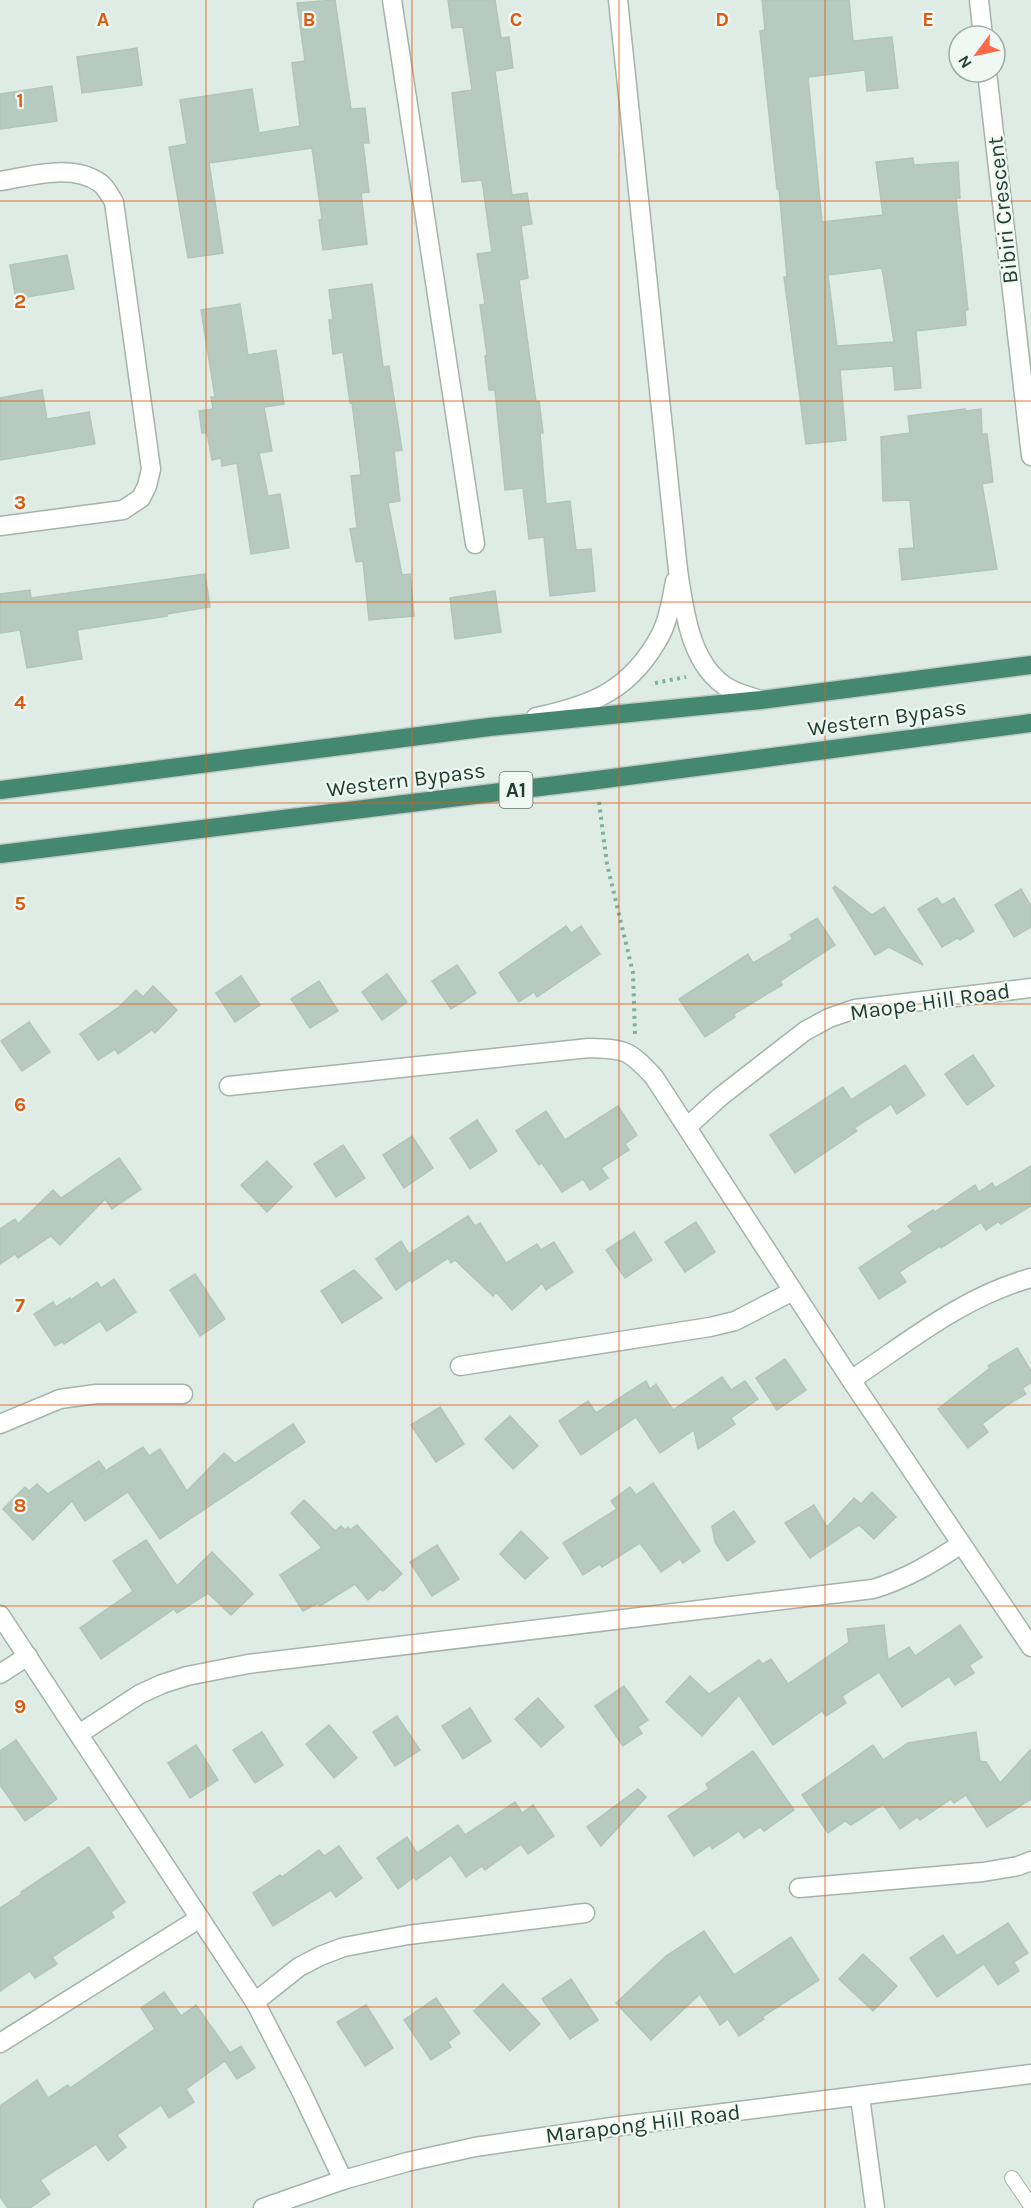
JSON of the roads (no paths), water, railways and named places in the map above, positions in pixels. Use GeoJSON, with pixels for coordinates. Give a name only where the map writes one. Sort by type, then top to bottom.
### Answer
{"type":"FeatureCollection","features":[{"type":"Feature","properties":{"kind":"highway","name":"Western Bypass"},"geometry":{"type":"LineString","coordinates":[[0,790],[489,727],[760,700],[1031,665]]}},
{"type":"Feature","properties":{"kind":"highway","name":"Western Bypass"},"geometry":{"type":"LineString","coordinates":[[0,854],[597,780],[1031,723]]}},
{"type":"Feature","properties":{"kind":"street"},"geometry":{"type":"LineString","coordinates":[[392,0],[475,544]]}},
{"type":"Feature","properties":{"kind":"street"},"geometry":{"type":"LineString","coordinates":[[618,0],[683,605],[693,642],[710,673],[729,689],[760,700]]}},
{"type":"Feature","properties":{"kind":"street"},"geometry":{"type":"LineString","coordinates":[[979,0],[982,24]]}},
{"type":"Feature","properties":{"kind":"street","name":"Bibiri Crescent"},"geometry":{"type":"LineString","coordinates":[[988,84],[1031,456]]}},
{"type":"Feature","properties":{"kind":"street"},"geometry":{"type":"LineString","coordinates":[[0,181],[79,172],[102,184],[114,202],[151,469],[141,498],[123,510],[0,526]]}},
{"type":"Feature","properties":{"kind":"street"},"geometry":{"type":"LineString","coordinates":[[489,727],[550,714],[593,700],[617,688],[636,672],[662,633],[678,570]]}},
{"type":"Feature","properties":{"kind":"street","name":"Maope Hill Road"},"geometry":{"type":"LineString","coordinates":[[687,1127],[720,1097],[805,1031],[829,1018],[855,1009],[1031,988]]}},
{"type":"Feature","properties":{"kind":"street"},"geometry":{"type":"LineString","coordinates":[[229,1086],[589,1048],[620,1048],[636,1057],[654,1077],[851,1380],[1030,1645]]}},
{"type":"Feature","properties":{"kind":"street"},"geometry":{"type":"LineString","coordinates":[[851,1380],[963,1306],[997,1290],[1031,1278]]}},
{"type":"Feature","properties":{"kind":"street"},"geometry":{"type":"LineString","coordinates":[[460,1366],[718,1325],[744,1317],[793,1291]]}},
{"type":"Feature","properties":{"kind":"street"},"geometry":{"type":"LineString","coordinates":[[0,1424],[60,1399],[96,1394],[183,1394]]}},
{"type":"Feature","properties":{"kind":"street"},"geometry":{"type":"LineString","coordinates":[[79,1734],[140,1694],[187,1676],[248,1664],[873,1589],[921,1570],[961,1544]]}},
{"type":"Feature","properties":{"kind":"street"},"geometry":{"type":"LineString","coordinates":[[0,1615],[255,2001],[343,2180]]}},
{"type":"Feature","properties":{"kind":"street"},"geometry":{"type":"LineString","coordinates":[[0,1674],[28,1656]]}},
{"type":"Feature","properties":{"kind":"street"},"geometry":{"type":"LineString","coordinates":[[799,1888],[983,1872],[1018,1866],[1031,1861]]}},
{"type":"Feature","properties":{"kind":"street"},"geometry":{"type":"LineString","coordinates":[[255,2001],[299,1967],[344,1947],[408,1935],[585,1913]]}},
{"type":"Feature","properties":{"kind":"street"},"geometry":{"type":"LineString","coordinates":[[0,2043],[201,1918]]}},
{"type":"Feature","properties":{"kind":"street","name":"Marapong Hill Road"},"geometry":{"type":"LineString","coordinates":[[263,2208],[343,2180],[407,2162],[475,2147],[612,2127],[1031,2074]]}},
{"type":"Feature","properties":{"kind":"street"},"geometry":{"type":"LineString","coordinates":[[860,2097],[875,2208]]}},
{"type":"Feature","properties":{"kind":"lane"},"geometry":{"type":"LineString","coordinates":[[1012,2178],[1031,2206]]}}]}
